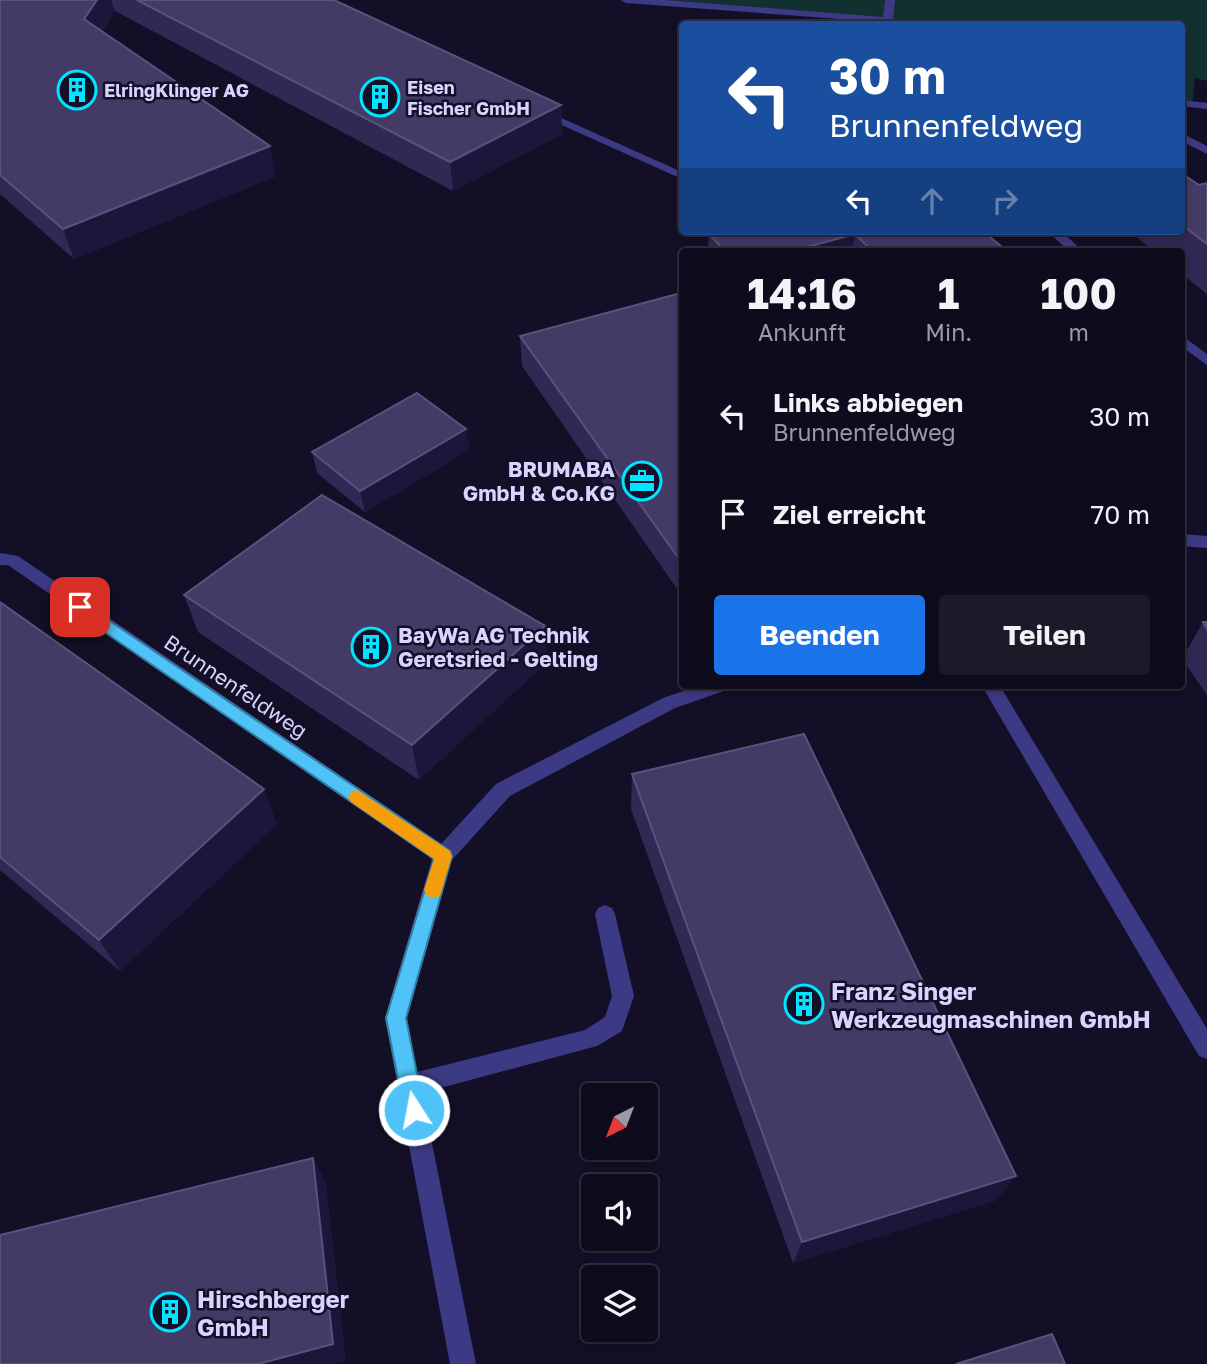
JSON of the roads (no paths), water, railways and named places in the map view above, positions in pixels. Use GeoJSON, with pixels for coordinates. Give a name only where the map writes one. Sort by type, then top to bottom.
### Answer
{"type":"FeatureCollection","features":[{"type":"Feature","properties":{"kind":"street"},"geometry":{"type":"LineString","coordinates":[[626,0],[892,21]]}},
{"type":"Feature","properties":{"kind":"street"},"geometry":{"type":"LineString","coordinates":[[888,20],[890,0]]}},
{"type":"Feature","properties":{"kind":"street"},"geometry":{"type":"LineString","coordinates":[[1185,103],[1207,106]]}},
{"type":"Feature","properties":{"kind":"street"},"geometry":{"type":"LineString","coordinates":[[534,108],[679,175]]}},
{"type":"Feature","properties":{"kind":"street"},"geometry":{"type":"LineString","coordinates":[[1185,138],[1207,151]]}},
{"type":"Feature","properties":{"kind":"street"},"geometry":{"type":"LineString","coordinates":[[1058,235],[1073,248]]}},
{"type":"Feature","properties":{"kind":"street"},"geometry":{"type":"LineString","coordinates":[[1185,343],[1207,361]]}},
{"type":"Feature","properties":{"kind":"street"},"geometry":{"type":"LineString","coordinates":[[1185,540],[1207,541]]}},
{"type":"Feature","properties":{"kind":"street","name":"Brunnenfeldweg"},"geometry":{"type":"LineString","coordinates":[[0,559],[12,561],[443,856]]}},
{"type":"Feature","properties":{"kind":"street"},"geometry":{"type":"LineString","coordinates":[[463,1364],[396,1018],[443,856],[503,790],[669,703],[709,689]]}},
{"type":"Feature","properties":{"kind":"street"},"geometry":{"type":"LineString","coordinates":[[993,689],[1207,1049]]}},
{"type":"Feature","properties":{"kind":"street"},"geometry":{"type":"LineString","coordinates":[[409,1085],[589,1039],[614,1024],[623,996],[605,914]]}},
{"type":"Feature","properties":{"kind":"place","name":"ElringKlinger AG"},"geometry":{"type":"Point","coordinates":[77,90]}},
{"type":"Feature","properties":{"kind":"place","name":"Eisen Fischer GmbH"},"geometry":{"type":"Point","coordinates":[380,97]}},
{"type":"Feature","properties":{"kind":"place","name":"BRUMABA GmbH & Co.KG"},"geometry":{"type":"Point","coordinates":[642,481]}},
{"type":"Feature","properties":{"kind":"place","name":"BayWa AG Technik Geretsried - Gelting"},"geometry":{"type":"Point","coordinates":[371,647]}},
{"type":"Feature","properties":{"kind":"place","name":"Franz Singer Werkzeugmaschinen GmbH"},"geometry":{"type":"Point","coordinates":[804,1004]}},
{"type":"Feature","properties":{"kind":"place","name":"Hirschberger GmbH"},"geometry":{"type":"Point","coordinates":[170,1312]}}]}
